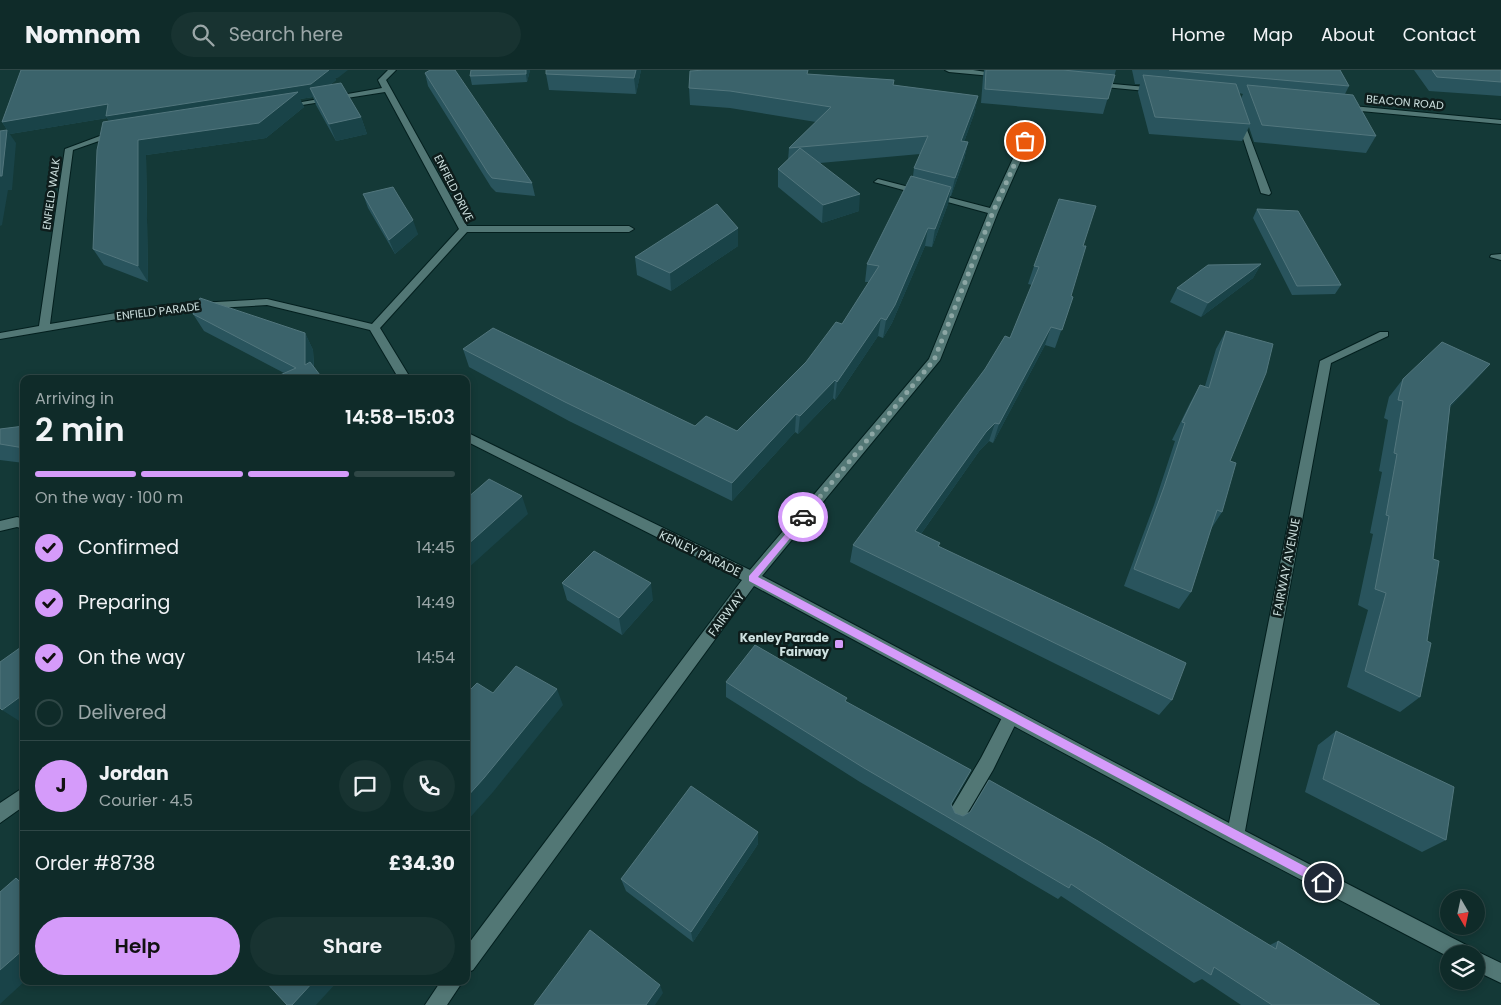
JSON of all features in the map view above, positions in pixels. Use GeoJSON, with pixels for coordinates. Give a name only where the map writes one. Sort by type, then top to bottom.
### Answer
{"type":"FeatureCollection","features":[{"type":"Feature","properties":{"kind":"street"},"geometry":{"type":"LineString","coordinates":[[272,107],[388,89],[382,80],[392,70]]}},
{"type":"Feature","properties":{"kind":"street"},"geometry":{"type":"LineString","coordinates":[[949,70],[1008,76]]}},
{"type":"Feature","properties":{"kind":"street"},"geometry":{"type":"LineString","coordinates":[[1086,83],[1164,90]]}},
{"type":"Feature","properties":{"kind":"street","name":"ENFIELD DRIVE"},"geometry":{"type":"LineString","coordinates":[[374,328],[464,229],[388,89]]}},
{"type":"Feature","properties":{"kind":"street"},"geometry":{"type":"LineString","coordinates":[[1235,106],[1266,193]]}},
{"type":"Feature","properties":{"kind":"street","name":"BEACON ROAD"},"geometry":{"type":"LineString","coordinates":[[1338,107],[1501,122]]}},
{"type":"Feature","properties":{"kind":"street","name":"FAIRWAY"},"geometry":{"type":"LineString","coordinates":[[470,958],[752,578],[934,360],[993,212],[1033,124]]}},
{"type":"Feature","properties":{"kind":"street","name":"ENFIELD WALK"},"geometry":{"type":"LineString","coordinates":[[44,328],[69,149],[108,134],[127,130]]}},
{"type":"Feature","properties":{"kind":"street"},"geometry":{"type":"LineString","coordinates":[[878,182],[993,212]]}},
{"type":"Feature","properties":{"kind":"street"},"geometry":{"type":"LineString","coordinates":[[464,229],[629,229]]}},
{"type":"Feature","properties":{"kind":"street","name":"ENFIELD PARADE"},"geometry":{"type":"LineString","coordinates":[[0,336],[164,308],[267,302],[374,328]]}},
{"type":"Feature","properties":{"kind":"street"},"geometry":{"type":"LineString","coordinates":[[374,328],[402,375]]}},
{"type":"Feature","properties":{"kind":"street","name":"FAIRWAY AVENUE"},"geometry":{"type":"LineString","coordinates":[[1235,836],[1326,361],[1384,334]]}},
{"type":"Feature","properties":{"kind":"street","name":"KENLEY PARADE"},"geometry":{"type":"LineString","coordinates":[[470,441],[752,578],[1235,836],[1446,945]]}},
{"type":"Feature","properties":{"kind":"street"},"geometry":{"type":"LineString","coordinates":[[0,526],[20,523]]}},
{"type":"Feature","properties":{"kind":"street"},"geometry":{"type":"LineString","coordinates":[[955,818],[987,764],[1011,717]]}},
{"type":"Feature","properties":{"kind":"street"},"geometry":{"type":"LineString","coordinates":[[0,814],[20,798]]}},
{"type":"Feature","properties":{"kind":"street"},"geometry":{"type":"LineString","coordinates":[[1485,965],[1501,973]]}},
{"type":"Feature","properties":{"kind":"street"},"geometry":{"type":"LineString","coordinates":[[435,1005],[450,985]]}},
{"type":"Feature","properties":{"kind":"building"},"geometry":{"type":"Polygon","coordinates":[[[21,70],[329,70],[311,84],[106,116],[108,104],[2,122],[21,70]]]}},
{"type":"Feature","properties":{"kind":"building"},"geometry":{"type":"Polygon","coordinates":[[[430,70],[455,70],[532,183],[492,178],[425,73],[430,70]]]}},
{"type":"Feature","properties":{"kind":"building"},"geometry":{"type":"Polygon","coordinates":[[[471,70],[526,70],[526,74],[470,76],[471,70]]]}},
{"type":"Feature","properties":{"kind":"building"},"geometry":{"type":"Polygon","coordinates":[[[546,70],[636,70],[634,78],[546,74],[546,70]]]}},
{"type":"Feature","properties":{"kind":"building"},"geometry":{"type":"Polygon","coordinates":[[[808,70],[807,74],[894,80],[893,85],[978,96],[961,141],[968,142],[955,178],[914,168],[928,136],[789,148],[831,107],[730,91],[689,88],[690,71],[808,70]]]}},
{"type":"Feature","properties":{"kind":"building"},"geometry":{"type":"Polygon","coordinates":[[[986,70],[1063,70],[1115,75],[1108,99],[985,89],[986,70]]]}},
{"type":"Feature","properties":{"kind":"building"},"geometry":{"type":"Polygon","coordinates":[[[1169,70],[1340,70],[1349,86],[1169,70]]]}},
{"type":"Feature","properties":{"kind":"building"},"geometry":{"type":"Polygon","coordinates":[[[1432,70],[1501,70],[1501,82],[1437,77],[1432,70]]]}},
{"type":"Feature","properties":{"kind":"building"},"geometry":{"type":"Polygon","coordinates":[[[1143,75],[1236,84],[1250,124],[1155,117],[1143,75]]]}},
{"type":"Feature","properties":{"kind":"building"},"geometry":{"type":"Polygon","coordinates":[[[341,83],[361,117],[329,124],[310,88],[341,83]]]}},
{"type":"Feature","properties":{"kind":"building"},"geometry":{"type":"Polygon","coordinates":[[[1247,85],[1353,95],[1376,136],[1262,125],[1247,85]]]}},
{"type":"Feature","properties":{"kind":"building"},"geometry":{"type":"Polygon","coordinates":[[[298,92],[259,123],[138,140],[138,266],[93,249],[97,150],[103,122],[298,92]]]}},
{"type":"Feature","properties":{"kind":"building"},"geometry":{"type":"Polygon","coordinates":[[[7,130],[2,176],[0,176],[0,131],[7,130]]]}},
{"type":"Feature","properties":{"kind":"building"},"geometry":{"type":"Polygon","coordinates":[[[800,148],[860,194],[823,205],[778,169],[800,148]]]}},
{"type":"Feature","properties":{"kind":"building"},"geometry":{"type":"Polygon","coordinates":[[[911,176],[951,187],[935,229],[928,228],[895,305],[886,320],[881,318],[837,382],[835,380],[800,416],[796,414],[732,483],[565,402],[463,349],[493,328],[695,426],[706,416],[737,431],[806,362],[836,322],[842,324],[879,266],[867,264],[911,176]]]}},
{"type":"Feature","properties":{"kind":"building"},"geometry":{"type":"Polygon","coordinates":[[[393,187],[413,220],[389,240],[363,194],[393,187]]]}},
{"type":"Feature","properties":{"kind":"building"},"geometry":{"type":"Polygon","coordinates":[[[1059,199],[1096,206],[1083,246],[1086,246],[1071,296],[1073,297],[1062,330],[1051,327],[999,424],[995,423],[986,432],[915,531],[940,543],[938,546],[1186,663],[1172,700],[853,545],[985,369],[1005,336],[1010,338],[1039,267],[1034,266],[1059,199]]]}},
{"type":"Feature","properties":{"kind":"building"},"geometry":{"type":"Polygon","coordinates":[[[717,204],[738,228],[670,273],[635,257],[717,204]]]}},
{"type":"Feature","properties":{"kind":"building"},"geometry":{"type":"Polygon","coordinates":[[[1257,209],[1298,211],[1341,285],[1297,286],[1257,209]]]}},
{"type":"Feature","properties":{"kind":"building"},"geometry":{"type":"Polygon","coordinates":[[[1261,264],[1208,303],[1177,288],[1208,265],[1261,264]]]}},
{"type":"Feature","properties":{"kind":"building"},"geometry":{"type":"Polygon","coordinates":[[[200,298],[305,333],[305,365],[310,362],[320,375],[280,375],[296,368],[193,314],[200,298]]]}},
{"type":"Feature","properties":{"kind":"building"},"geometry":{"type":"Polygon","coordinates":[[[1226,331],[1273,344],[1266,373],[1230,461],[1236,463],[1222,512],[1217,510],[1191,592],[1134,569],[1185,423],[1182,422],[1200,385],[1209,388],[1226,331]]]}},
{"type":"Feature","properties":{"kind":"building"},"geometry":{"type":"Polygon","coordinates":[[[1442,342],[1490,364],[1450,405],[1433,559],[1439,561],[1427,641],[1431,643],[1420,697],[1365,671],[1386,593],[1375,589],[1389,516],[1386,515],[1397,454],[1394,453],[1403,401],[1398,400],[1403,379],[1442,342]]]}},
{"type":"Feature","properties":{"kind":"building"},"geometry":{"type":"Polygon","coordinates":[[[20,426],[20,447],[0,444],[0,429],[20,426]]]}},
{"type":"Feature","properties":{"kind":"building"},"geometry":{"type":"Polygon","coordinates":[[[489,479],[522,496],[470,542],[470,496],[489,479]]]}},
{"type":"Feature","properties":{"kind":"building"},"geometry":{"type":"Polygon","coordinates":[[[594,551],[651,583],[619,618],[562,583],[594,551]]]}},
{"type":"Feature","properties":{"kind":"building"},"geometry":{"type":"Polygon","coordinates":[[[755,645],[847,698],[845,701],[971,770],[951,804],[955,813],[963,816],[970,812],[989,780],[1098,841],[1276,949],[1278,941],[1380,1005],[1272,1005],[1214,967],[1211,975],[1071,884],[1069,888],[864,768],[726,682],[755,645]]]}},
{"type":"Feature","properties":{"kind":"building"},"geometry":{"type":"Polygon","coordinates":[[[20,648],[20,697],[2,710],[0,708],[0,662],[20,648]]]}},
{"type":"Feature","properties":{"kind":"building"},"geometry":{"type":"Polygon","coordinates":[[[516,666],[557,689],[470,794],[470,690],[477,683],[493,693],[516,666]]]}},
{"type":"Feature","properties":{"kind":"building"},"geometry":{"type":"Polygon","coordinates":[[[1336,731],[1454,787],[1446,840],[1323,779],[1336,731]]]}},
{"type":"Feature","properties":{"kind":"building"},"geometry":{"type":"Polygon","coordinates":[[[691,786],[758,832],[691,932],[621,879],[691,786]]]}},
{"type":"Feature","properties":{"kind":"building"},"geometry":{"type":"Polygon","coordinates":[[[16,878],[20,882],[20,952],[0,970],[0,892],[16,878]]]}},
{"type":"Feature","properties":{"kind":"building"},"geometry":{"type":"Polygon","coordinates":[[[590,930],[660,985],[646,1005],[534,1005],[590,930]]]}},
{"type":"Feature","properties":{"kind":"building"},"geometry":{"type":"Polygon","coordinates":[[[269,985],[310,985],[292,1005],[287,1005],[269,985]]]}},
{"type":"Feature","properties":{"kind":"way so far"},"geometry":{"type":"LineString","coordinates":[[803,517],[934,360],[993,212],[1025,141]]}},
{"type":"Feature","properties":{"kind":"place","name":"Kenley Parade Fairway"},"geometry":{"type":"Point","coordinates":[839,644]}},
{"type":"Feature","properties":{"kind":"route"},"geometry":{"type":"LineString","coordinates":[[803,517],[752,578],[1323,882]]}}]}
